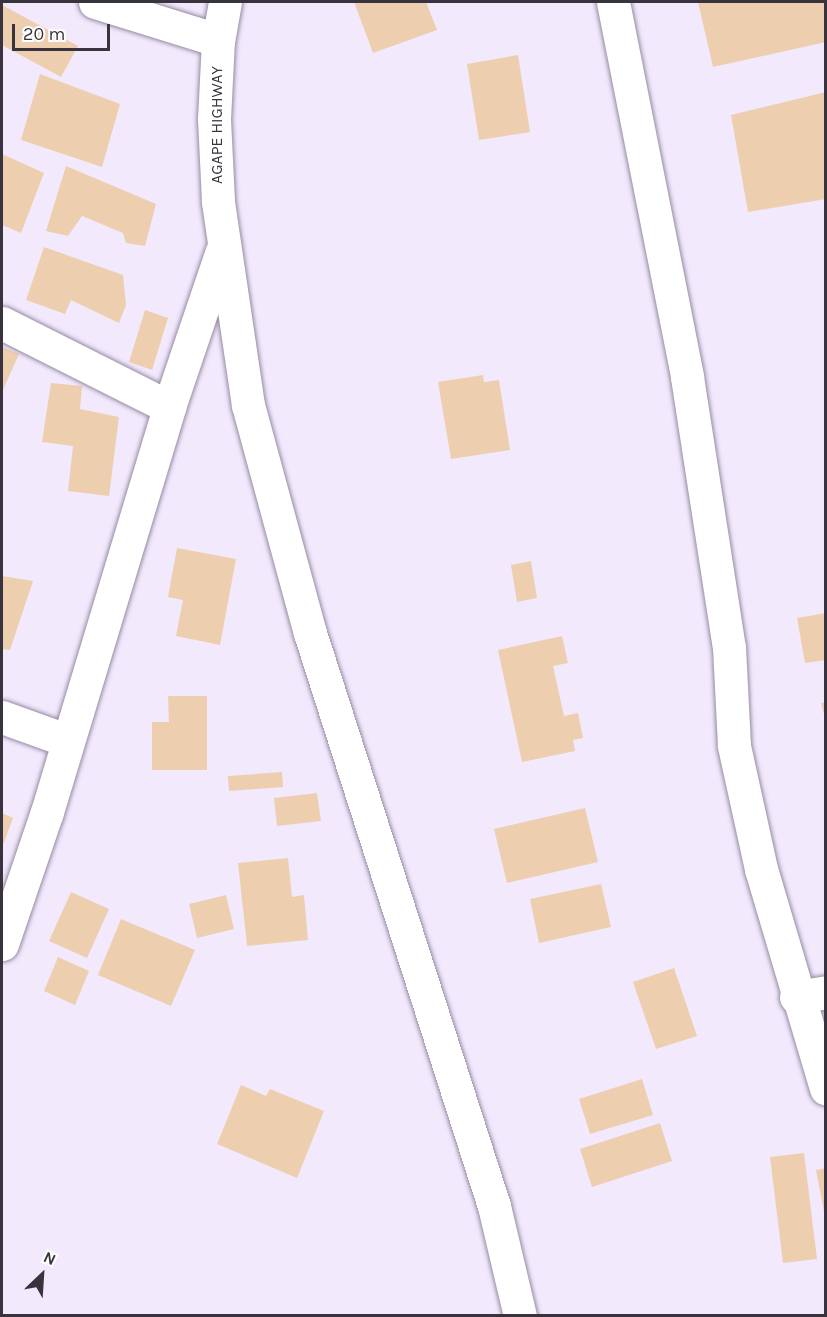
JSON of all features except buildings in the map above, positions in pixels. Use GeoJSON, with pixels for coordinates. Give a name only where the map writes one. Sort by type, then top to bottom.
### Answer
{"type":"FeatureCollection","features":[{"type":"Feature","properties":{"kind":"street"},"geometry":{"type":"LineString","coordinates":[[95,2],[218,40]]}},
{"type":"Feature","properties":{"kind":"street","name":"AGAPE HIGHWAY"},"geometry":{"type":"LineString","coordinates":[[225,2],[218,40],[214,119],[223,249],[248,405],[310,633],[494,1206],[520,1316]]}},
{"type":"Feature","properties":{"kind":"street"},"geometry":{"type":"LineString","coordinates":[[613,2],[687,377],[729,647],[734,746],[761,869],[811,995],[825,1089]]}},
{"type":"Feature","properties":{"kind":"street"},"geometry":{"type":"LineString","coordinates":[[2,945],[47,812],[66,740],[169,407],[223,249]]}},
{"type":"Feature","properties":{"kind":"street"},"geometry":{"type":"LineString","coordinates":[[2,323],[169,407]]}},
{"type":"Feature","properties":{"kind":"street"},"geometry":{"type":"LineString","coordinates":[[2,717],[66,740]]}}]}
